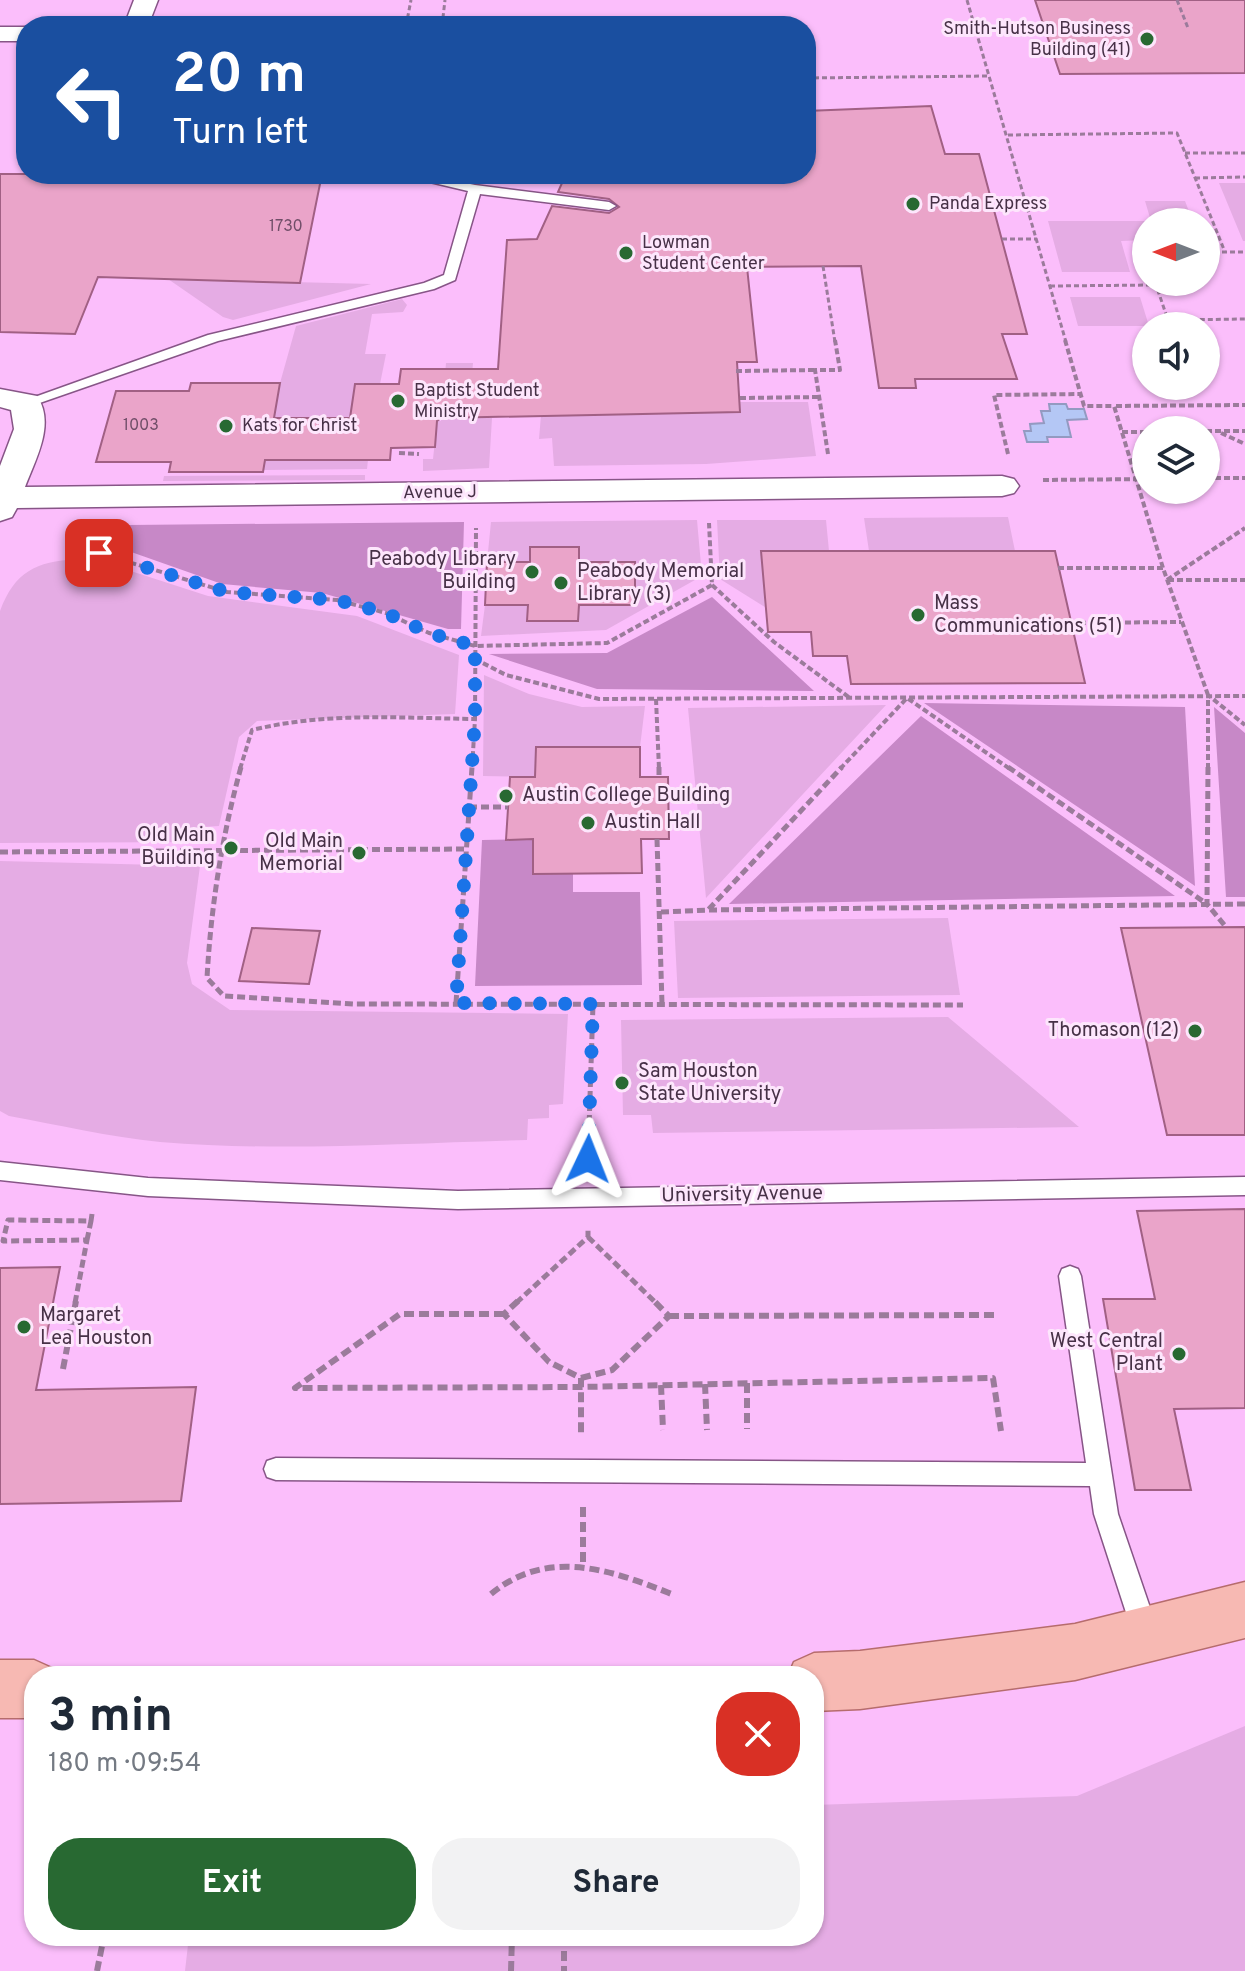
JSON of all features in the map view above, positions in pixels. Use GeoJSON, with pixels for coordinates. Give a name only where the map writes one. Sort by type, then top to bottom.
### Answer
{"type":"FeatureCollection","features":[{"type":"Feature","properties":{"kind":"main road"},"geometry":{"type":"LineString","coordinates":[[824,1682],[860,1680],[1075,1652],[1245,1610]]}},
{"type":"Feature","properties":{"kind":"main road"},"geometry":{"type":"LineString","coordinates":[[0,1689],[24,1689]]}},
{"type":"Feature","properties":{"kind":"street","name":"Avenue J"},"geometry":{"type":"LineString","coordinates":[[13,401],[30,429],[2,504],[1001,475]]}},
{"type":"Feature","properties":{"kind":"lane"},"geometry":{"type":"LineString","coordinates":[[462,184],[475,189],[609,206]]}},
{"type":"Feature","properties":{"kind":"lane"},"geometry":{"type":"LineString","coordinates":[[13,401],[213,338],[429,286],[450,277],[475,189]]}},
{"type":"Feature","properties":{"kind":"lane","name":"University Avenue"},"geometry":{"type":"LineString","coordinates":[[0,1171],[163,1187],[458,1200],[1245,1186]]}},
{"type":"Feature","properties":{"kind":"lane"},"geometry":{"type":"LineString","coordinates":[[1070,1276],[1106,1514],[1146,1634]]}},
{"type":"Feature","properties":{"kind":"lane"},"geometry":{"type":"LineString","coordinates":[[276,1469],[1100,1475]]}},
{"type":"Feature","properties":{"kind":"path"},"geometry":{"type":"LineString","coordinates":[[967,0],[1084,406],[1245,405]]}},
{"type":"Feature","properties":{"kind":"path"},"geometry":{"type":"LineString","coordinates":[[1177,0],[1188,28]]}},
{"type":"Feature","properties":{"kind":"path"},"geometry":{"type":"LineString","coordinates":[[816,78],[990,76]]}},
{"type":"Feature","properties":{"kind":"path"},"geometry":{"type":"LineString","coordinates":[[1008,135],[1177,133],[1225,252]]}},
{"type":"Feature","properties":{"kind":"path"},"geometry":{"type":"LineString","coordinates":[[1185,153],[1245,153]]}},
{"type":"Feature","properties":{"kind":"path"},"geometry":{"type":"LineString","coordinates":[[1195,178],[1245,177]]}},
{"type":"Feature","properties":{"kind":"path"},"geometry":{"type":"LineString","coordinates":[[1002,239],[1037,239]]}},
{"type":"Feature","properties":{"kind":"path"},"geometry":{"type":"LineString","coordinates":[[1220,252],[1245,252]]}},
{"type":"Feature","properties":{"kind":"path"},"geometry":{"type":"LineString","coordinates":[[736,371],[840,370],[823,266]]}},
{"type":"Feature","properties":{"kind":"path"},"geometry":{"type":"LineString","coordinates":[[1050,286],[1132,284]]}},
{"type":"Feature","properties":{"kind":"path"},"geometry":{"type":"LineString","coordinates":[[1159,296],[1168,320],[1245,319]]}},
{"type":"Feature","properties":{"kind":"path"},"geometry":{"type":"LineString","coordinates":[[815,370],[829,467]]}},
{"type":"Feature","properties":{"kind":"path"},"geometry":{"type":"LineString","coordinates":[[1001,475],[1008,455],[994,395],[1081,394]]}},
{"type":"Feature","properties":{"kind":"path"},"geometry":{"type":"LineString","coordinates":[[740,398],[819,397]]}},
{"type":"Feature","properties":{"kind":"path"},"geometry":{"type":"LineString","coordinates":[[1114,406],[1132,466]]}},
{"type":"Feature","properties":{"kind":"path"},"geometry":{"type":"LineString","coordinates":[[1220,431],[1245,431]]}},
{"type":"Feature","properties":{"kind":"path"},"geometry":{"type":"LineString","coordinates":[[1122,432],[1132,432]]}},
{"type":"Feature","properties":{"kind":"path"},"geometry":{"type":"LineString","coordinates":[[1220,432],[1245,444]]}},
{"type":"Feature","properties":{"kind":"path"},"geometry":{"type":"LineString","coordinates":[[1220,478],[1245,478]]}},
{"type":"Feature","properties":{"kind":"path"},"geometry":{"type":"LineString","coordinates":[[1040,480],[1132,479]]}},
{"type":"Feature","properties":{"kind":"path"},"geometry":{"type":"LineString","coordinates":[[1144,504],[1208,695],[1207,904]]}},
{"type":"Feature","properties":{"kind":"path"},"geometry":{"type":"LineString","coordinates":[[709,518],[712,585],[774,642],[850,698]]}},
{"type":"Feature","properties":{"kind":"path"},"geometry":{"type":"LineString","coordinates":[[456,1003],[475,719],[476,521]]}},
{"type":"Feature","properties":{"kind":"path"},"geometry":{"type":"LineString","coordinates":[[1167,580],[1245,528]]}},
{"type":"Feature","properties":{"kind":"path"},"geometry":{"type":"LineString","coordinates":[[99,553],[227,592],[337,600],[386,613],[429,633],[475,646],[607,643],[712,585]]}},
{"type":"Feature","properties":{"kind":"path"},"geometry":{"type":"LineString","coordinates":[[1058,568],[1163,568]]}},
{"type":"Feature","properties":{"kind":"path"},"geometry":{"type":"LineString","coordinates":[[1167,580],[1245,580]]}},
{"type":"Feature","properties":{"kind":"path"},"geometry":{"type":"LineString","coordinates":[[1071,623],[1181,622]]}},
{"type":"Feature","properties":{"kind":"path"},"geometry":{"type":"LineString","coordinates":[[475,659],[506,675],[599,699],[1245,696]]}},
{"type":"Feature","properties":{"kind":"path"},"geometry":{"type":"LineString","coordinates":[[1208,695],[1245,725]]}},
{"type":"Feature","properties":{"kind":"path"},"geometry":{"type":"LineString","coordinates":[[907,698],[1207,904],[1226,927]]}},
{"type":"Feature","properties":{"kind":"path"},"geometry":{"type":"LineString","coordinates":[[708,910],[907,698]]}},
{"type":"Feature","properties":{"kind":"path"},"geometry":{"type":"LineString","coordinates":[[656,699],[659,777]]}},
{"type":"Feature","properties":{"kind":"path"},"geometry":{"type":"LineString","coordinates":[[475,719],[333,719],[277,722],[252,730],[238,773],[209,920],[207,978],[224,996],[264,1001],[963,1005]]}},
{"type":"Feature","properties":{"kind":"path"},"geometry":{"type":"LineString","coordinates":[[469,807],[508,807]]}},
{"type":"Feature","properties":{"kind":"path"},"geometry":{"type":"LineString","coordinates":[[657,839],[662,1004]]}},
{"type":"Feature","properties":{"kind":"path"},"geometry":{"type":"LineString","coordinates":[[0,852],[466,849]]}},
{"type":"Feature","properties":{"kind":"path"},"geometry":{"type":"LineString","coordinates":[[661,912],[1245,904]]}},
{"type":"Feature","properties":{"kind":"path"},"geometry":{"type":"LineString","coordinates":[[588,1159],[593,1004]]}},
{"type":"Feature","properties":{"kind":"path"},"geometry":{"type":"LineString","coordinates":[[63,1369],[100,1181]]}},
{"type":"Feature","properties":{"kind":"path"},"geometry":{"type":"LineString","coordinates":[[87,1240],[3,1241],[8,1220],[91,1221]]}},
{"type":"Feature","properties":{"kind":"path"},"geometry":{"type":"LineString","coordinates":[[588,1225],[588,1237],[669,1316]]}},
{"type":"Feature","properties":{"kind":"path"},"geometry":{"type":"LineString","coordinates":[[588,1237],[504,1314],[400,1314],[295,1388],[581,1387],[993,1378],[1001,1431]]}},
{"type":"Feature","properties":{"kind":"path"},"geometry":{"type":"LineString","coordinates":[[504,1314],[549,1362],[581,1378],[612,1370],[669,1316],[994,1315]]}},
{"type":"Feature","properties":{"kind":"path"},"geometry":{"type":"LineString","coordinates":[[581,1378],[581,1450]]}},
{"type":"Feature","properties":{"kind":"path"},"geometry":{"type":"LineString","coordinates":[[747,1383],[747,1429]]}},
{"type":"Feature","properties":{"kind":"path"},"geometry":{"type":"LineString","coordinates":[[705,1384],[707,1430]]}},
{"type":"Feature","properties":{"kind":"path"},"geometry":{"type":"LineString","coordinates":[[661,1385],[663,1430]]}},
{"type":"Feature","properties":{"kind":"path"},"geometry":{"type":"LineString","coordinates":[[583,1506],[583,1566]]}},
{"type":"Feature","properties":{"kind":"path"},"geometry":{"type":"LineString","coordinates":[[491,1594],[503,1580],[550,1567],[583,1566],[631,1577],[674,1595]]}},
{"type":"Feature","properties":{"kind":"path"},"geometry":{"type":"LineString","coordinates":[[97,1971],[102,1946]]}},
{"type":"Feature","properties":{"kind":"path"},"geometry":{"type":"LineString","coordinates":[[511,1971],[512,1946]]}},
{"type":"Feature","properties":{"kind":"path"},"geometry":{"type":"LineString","coordinates":[[564,1946],[564,1971]]}},
{"type":"Feature","properties":{"kind":"shaded area","name":"Sam Houston State University"},"geometry":{"type":"Polygon","coordinates":[[[0,0],[1245,0],[1245,1971],[0,1971],[0,0]]]}},
{"type":"Feature","properties":{"kind":"shaded area"},"geometry":{"type":"Polygon","coordinates":[[[1219,183],[1245,183],[1245,241],[1243,241],[1219,183]]]}},
{"type":"Feature","properties":{"kind":"shaded area"},"geometry":{"type":"Polygon","coordinates":[[[1145,201],[1185,201],[1188,208],[1147,208],[1145,201]]]}},
{"type":"Feature","properties":{"kind":"shaded area"},"geometry":{"type":"Polygon","coordinates":[[[1048,221],[1132,221],[1132,241],[1121,241],[1130,272],[1062,272],[1048,221]]]}},
{"type":"Feature","properties":{"kind":"shaded area"},"geometry":{"type":"Polygon","coordinates":[[[168,279],[371,284],[233,320],[223,317],[168,279]]]}},
{"type":"Feature","properties":{"kind":"shaded area"},"geometry":{"type":"Polygon","coordinates":[[[1070,297],[1140,297],[1145,312],[1132,312],[1132,326],[1078,326],[1070,297]]]}},
{"type":"Feature","properties":{"kind":"shaded area"},"geometry":{"type":"Polygon","coordinates":[[[402,299],[407,305],[403,312],[372,314],[365,354],[386,354],[380,384],[355,384],[350,418],[288,418],[368,460],[367,469],[263,470],[280,383],[296,326],[402,299]]]}},
{"type":"Feature","properties":{"kind":"shaded area"},"geometry":{"type":"Polygon","coordinates":[[[446,363],[473,363],[471,384],[460,384],[457,418],[492,418],[489,468],[423,471],[423,459],[433,459],[437,421],[441,421],[446,363]]]}},
{"type":"Feature","properties":{"kind":"shaded area"},"geometry":{"type":"Polygon","coordinates":[[[740,402],[808,402],[816,456],[706,464],[554,466],[552,438],[539,439],[541,415],[740,412],[740,402]]]}},
{"type":"Feature","properties":{"kind":"shaded area"},"geometry":{"type":"Polygon","coordinates":[[[365,475],[365,480],[163,481],[164,476],[365,475]]]}},
{"type":"Feature","properties":{"kind":"shaded area"},"geometry":{"type":"Polygon","coordinates":[[[1008,517],[1015,551],[869,551],[864,518],[1008,517]]]}},
{"type":"Feature","properties":{"kind":"shaded area"},"geometry":{"type":"Polygon","coordinates":[[[697,520],[702,576],[606,630],[481,636],[485,605],[528,605],[578,621],[579,605],[635,604],[635,562],[579,562],[579,547],[530,562],[487,562],[491,522],[697,520]]]}},
{"type":"Feature","properties":{"kind":"shaded area"},"geometry":{"type":"Polygon","coordinates":[[[717,520],[826,520],[829,551],[761,551],[765,607],[720,579],[717,520]]]}},
{"type":"Feature","properties":{"kind":"shaded area"},"geometry":{"type":"Polygon","coordinates":[[[464,522],[461,629],[448,629],[322,593],[222,584],[117,547],[106,540],[112,531],[129,525],[464,522]]]}},
{"type":"Feature","properties":{"kind":"shaded area"},"geometry":{"type":"Polygon","coordinates":[[[76,559],[106,563],[208,596],[357,616],[459,655],[455,714],[257,721],[239,737],[219,826],[202,827],[194,842],[0,843],[0,611],[13,586],[29,571],[49,563],[76,559]]]}},
{"type":"Feature","properties":{"kind":"shaded area"},"geometry":{"type":"Polygon","coordinates":[[[712,597],[814,691],[597,689],[489,654],[607,653],[712,597]]]}},
{"type":"Feature","properties":{"kind":"shaded area"},"geometry":{"type":"Polygon","coordinates":[[[484,675],[529,694],[582,707],[645,706],[640,747],[537,747],[535,777],[483,776],[484,675]]]}},
{"type":"Feature","properties":{"kind":"shaded area"},"geometry":{"type":"Polygon","coordinates":[[[924,703],[1185,707],[1195,886],[924,703]]]}},
{"type":"Feature","properties":{"kind":"shaded area"},"geometry":{"type":"Polygon","coordinates":[[[886,705],[706,898],[688,708],[886,705]]]}},
{"type":"Feature","properties":{"kind":"shaded area"},"geometry":{"type":"Polygon","coordinates":[[[1214,707],[1245,733],[1245,897],[1226,897],[1214,707]]]}},
{"type":"Feature","properties":{"kind":"shaded area"},"geometry":{"type":"Polygon","coordinates":[[[921,716],[1175,896],[729,904],[921,716]]]}},
{"type":"Feature","properties":{"kind":"shaded area"},"geometry":{"type":"Polygon","coordinates":[[[533,839],[533,873],[573,873],[573,892],[640,892],[642,985],[475,986],[482,840],[533,839]]]}},
{"type":"Feature","properties":{"kind":"shaded area"},"geometry":{"type":"Polygon","coordinates":[[[0,861],[200,866],[187,963],[192,984],[230,1010],[568,1014],[563,1104],[549,1105],[549,1118],[528,1119],[527,1140],[344,1146],[160,1142],[9,1116],[0,1111],[0,861]]]}},
{"type":"Feature","properties":{"kind":"shaded area"},"geometry":{"type":"Polygon","coordinates":[[[948,918],[960,995],[678,998],[674,921],[948,918]]]}},
{"type":"Feature","properties":{"kind":"shaded area"},"geometry":{"type":"Polygon","coordinates":[[[948,1017],[1079,1127],[653,1133],[651,1115],[623,1115],[621,1020],[948,1017]]]}},
{"type":"Feature","properties":{"kind":"shaded area"},"geometry":{"type":"Polygon","coordinates":[[[1245,1726],[1245,1971],[185,1971],[188,1946],[824,1946],[824,1805],[1077,1796],[1245,1726]]]}},
{"type":"Feature","properties":{"kind":"water"},"geometry":{"type":"Polygon","coordinates":[[[1049,404],[1066,404],[1068,409],[1084,409],[1087,419],[1067,420],[1071,437],[1047,437],[1048,442],[1027,442],[1024,431],[1031,431],[1030,424],[1044,423],[1041,411],[1050,411],[1049,404]]]}},
{"type":"Feature","properties":{"kind":"building","name":"Smith-Hutson Business Building (41)"},"geometry":{"type":"Polygon","coordinates":[[[1035,0],[1245,0],[1245,73],[1060,74],[1035,0]]]}},
{"type":"Feature","properties":{"kind":"building","name":"Lowman Student Center"},"geometry":{"type":"Polygon","coordinates":[[[931,106],[945,154],[979,154],[1027,334],[1002,334],[1017,379],[915,379],[916,388],[879,388],[861,266],[747,267],[757,362],[737,362],[740,412],[441,418],[437,421],[435,447],[391,448],[390,460],[265,460],[263,472],[169,472],[171,462],[96,462],[116,391],[189,391],[191,383],[280,383],[274,418],[350,418],[355,384],[399,384],[401,369],[498,369],[507,240],[537,239],[552,206],[609,213],[619,207],[609,199],[558,192],[562,184],[816,184],[816,111],[931,106]]]}},
{"type":"Feature","properties":{"kind":"building"},"geometry":{"type":"Polygon","coordinates":[[[0,174],[16,174],[16,184],[320,184],[300,283],[98,277],[75,334],[0,332],[0,174]]]}},
{"type":"Feature","properties":{"kind":"building","name":"Peabody Memorial Library (3)"},"geometry":{"type":"Polygon","coordinates":[[[530,547],[579,547],[579,562],[635,562],[635,605],[579,605],[578,621],[527,621],[528,605],[485,605],[487,562],[530,562],[530,547]]]}},
{"type":"Feature","properties":{"kind":"building","name":"Mass Communications (51)"},"geometry":{"type":"Polygon","coordinates":[[[761,551],[1055,551],[1085,683],[851,684],[847,656],[813,656],[811,632],[768,632],[761,551]]]}},
{"type":"Feature","properties":{"kind":"building","name":"Austin Hall"},"geometry":{"type":"Polygon","coordinates":[[[536,747],[640,747],[640,777],[668,777],[669,839],[641,839],[642,873],[533,874],[533,839],[506,840],[510,777],[535,777],[536,747]]]}},
{"type":"Feature","properties":{"kind":"building","name":"Thomason (12)"},"geometry":{"type":"Polygon","coordinates":[[[1245,927],[1245,1135],[1167,1135],[1121,928],[1245,927]]]}},
{"type":"Feature","properties":{"kind":"building"},"geometry":{"type":"Polygon","coordinates":[[[252,928],[320,931],[309,984],[239,981],[252,928]]]}},
{"type":"Feature","properties":{"kind":"building","name":"West Central Plant"},"geometry":{"type":"Polygon","coordinates":[[[1245,1209],[1245,1408],[1174,1409],[1191,1490],[1135,1490],[1103,1299],[1155,1299],[1137,1211],[1245,1209]]]}},
{"type":"Feature","properties":{"kind":"building","name":"Margaret Lea Houston"},"geometry":{"type":"Polygon","coordinates":[[[60,1267],[36,1390],[196,1387],[181,1501],[0,1504],[0,1268],[60,1267]]]}},
{"type":"Feature","properties":{"kind":"place","name":"Smith-Hutson Business Building (41)"},"geometry":{"type":"Point","coordinates":[1147,39]}},
{"type":"Feature","properties":{"kind":"place","name":"Panda Express"},"geometry":{"type":"Point","coordinates":[913,204]}},
{"type":"Feature","properties":{"kind":"place","name":"Lowman Student Center"},"geometry":{"type":"Point","coordinates":[626,253]}},
{"type":"Feature","properties":{"kind":"place","name":"Baptist Student Ministry"},"geometry":{"type":"Point","coordinates":[398,401]}},
{"type":"Feature","properties":{"kind":"place","name":"Kats for Christ"},"geometry":{"type":"Point","coordinates":[226,426]}},
{"type":"Feature","properties":{"kind":"place","name":"Peabody Library Building"},"geometry":{"type":"Point","coordinates":[532,572]}},
{"type":"Feature","properties":{"kind":"place","name":"Peabody Memorial Library (3)"},"geometry":{"type":"Point","coordinates":[561,583]}},
{"type":"Feature","properties":{"kind":"place","name":"Mass Communications (51)"},"geometry":{"type":"Point","coordinates":[918,615]}},
{"type":"Feature","properties":{"kind":"place","name":"Austin College Building"},"geometry":{"type":"Point","coordinates":[506,796]}},
{"type":"Feature","properties":{"kind":"place","name":"Austin Hall"},"geometry":{"type":"Point","coordinates":[588,823]}},
{"type":"Feature","properties":{"kind":"place","name":"Old Main Building"},"geometry":{"type":"Point","coordinates":[231,848]}},
{"type":"Feature","properties":{"kind":"place","name":"Old Main Memorial"},"geometry":{"type":"Point","coordinates":[359,853]}},
{"type":"Feature","properties":{"kind":"place","name":"Thomason (12)"},"geometry":{"type":"Point","coordinates":[1195,1031]}},
{"type":"Feature","properties":{"kind":"place","name":"Sam Houston State University"},"geometry":{"type":"Point","coordinates":[622,1083]}},
{"type":"Feature","properties":{"kind":"place","name":"Margaret Lea Houston"},"geometry":{"type":"Point","coordinates":[24,1327]}},
{"type":"Feature","properties":{"kind":"place","name":"West Central Plant"},"geometry":{"type":"Point","coordinates":[1179,1354]}},
{"type":"Feature","properties":{"kind":"route"},"geometry":{"type":"LineString","coordinates":[[99,553],[227,592],[337,600],[386,613],[429,633],[475,646],[475,719],[456,1003],[593,1004],[588,1159]]}}]}
